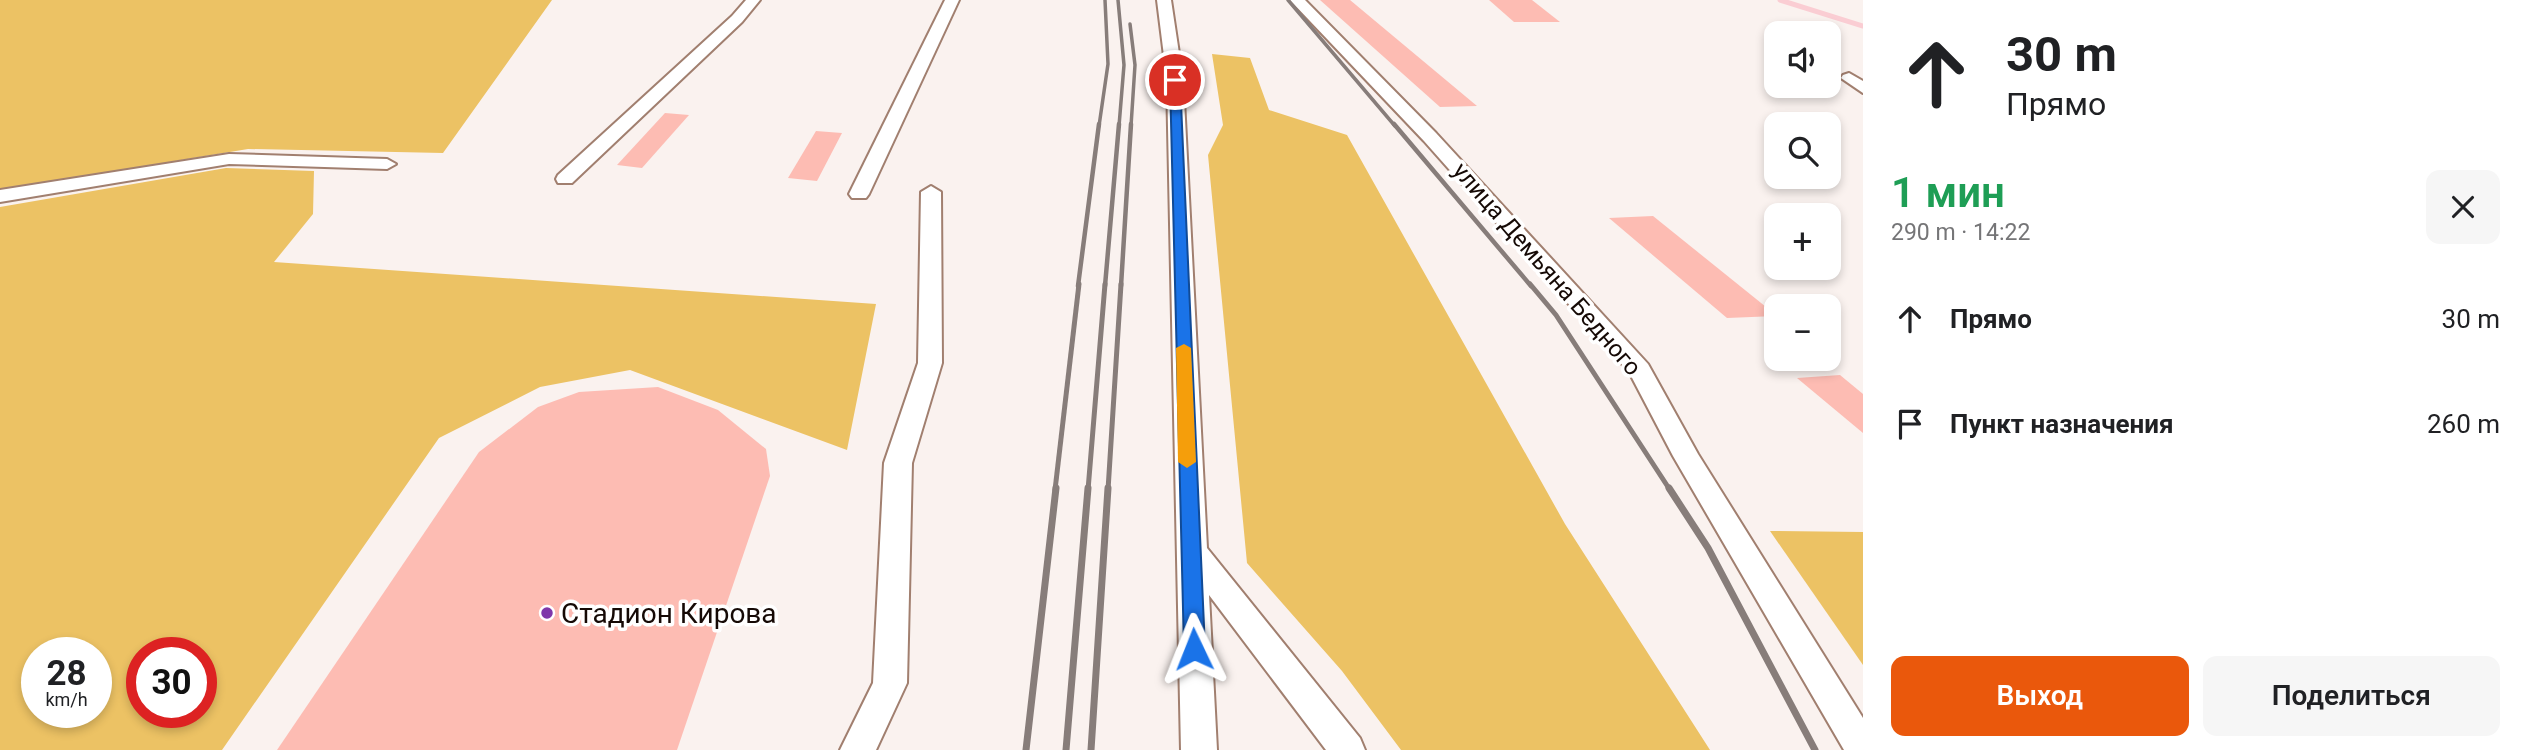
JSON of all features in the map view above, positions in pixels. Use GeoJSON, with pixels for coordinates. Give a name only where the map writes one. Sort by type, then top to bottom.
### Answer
{"type":"FeatureCollection","features":[{"type":"Feature","properties":{"kind":"street"},"geometry":{"type":"LineString","coordinates":[[565,179],[737,19],[753,0]]}},
{"type":"Feature","properties":{"kind":"street"},"geometry":{"type":"LineString","coordinates":[[859,194],[952,0]]}},
{"type":"Feature","properties":{"kind":"street"},"geometry":{"type":"LineString","coordinates":[[1164,0],[1175,80],[1199,750]]}},
{"type":"Feature","properties":{"kind":"street","name":"улица Демьяна Бедного"},"geometry":{"type":"LineString","coordinates":[[1297,0],[1430,136],[1639,369],[1686,456],[1863,750]]}},
{"type":"Feature","properties":{"kind":"street"},"geometry":{"type":"LineString","coordinates":[[0,197],[229,159],[387,164]]}},
{"type":"Feature","properties":{"kind":"street"},"geometry":{"type":"LineString","coordinates":[[858,750],[890,683],[898,463],[930,363],[931,192]]}},
{"type":"Feature","properties":{"kind":"street"},"geometry":{"type":"LineString","coordinates":[[1190,548],[1347,750]]}},
{"type":"Feature","properties":{"kind":"shaded area"},"geometry":{"type":"Polygon","coordinates":[[[0,0],[552,0],[443,153],[248,149],[0,190],[0,0]]]}},
{"type":"Feature","properties":{"kind":"shaded area"},"geometry":{"type":"Polygon","coordinates":[[[1212,54],[1250,58],[1269,110],[1347,135],[1565,524],[1710,750],[1401,750],[1342,671],[1247,563],[1208,155],[1223,125],[1212,54]]]}},
{"type":"Feature","properties":{"kind":"shaded area"},"geometry":{"type":"Polygon","coordinates":[[[226,168],[314,171],[313,214],[274,262],[876,304],[847,450],[630,370],[540,387],[439,438],[222,750],[0,750],[0,207],[226,168]]]}},
{"type":"Feature","properties":{"kind":"shaded area"},"geometry":{"type":"Polygon","coordinates":[[[1770,531],[1863,532],[1863,665],[1770,531]]]}},
{"type":"Feature","properties":{"kind":"building"},"geometry":{"type":"Polygon","coordinates":[[[1320,0],[1350,0],[1477,106],[1440,107],[1320,0]]]}},
{"type":"Feature","properties":{"kind":"building"},"geometry":{"type":"Polygon","coordinates":[[[1489,0],[1532,0],[1560,22],[1514,22],[1489,0]]]}},
{"type":"Feature","properties":{"kind":"building"},"geometry":{"type":"Polygon","coordinates":[[[665,113],[689,115],[642,168],[617,165],[665,113]]]}},
{"type":"Feature","properties":{"kind":"building"},"geometry":{"type":"Polygon","coordinates":[[[816,131],[842,133],[817,181],[788,178],[816,131]]]}},
{"type":"Feature","properties":{"kind":"building"},"geometry":{"type":"Polygon","coordinates":[[[1653,216],[1764,305],[1764,316],[1727,318],[1609,218],[1653,216]]]}},
{"type":"Feature","properties":{"kind":"building"},"geometry":{"type":"Polygon","coordinates":[[[1840,375],[1863,394],[1863,433],[1797,378],[1840,375]]]}},
{"type":"Feature","properties":{"kind":"building","name":"Стадион Кирова"},"geometry":{"type":"Polygon","coordinates":[[[658,387],[718,410],[766,449],[770,476],[677,750],[277,750],[479,452],[538,407],[579,392],[658,387]]]}},
{"type":"Feature","properties":{"kind":"waterway"},"geometry":{"type":"LineString","coordinates":[[1780,0],[1863,26]]}},
{"type":"Feature","properties":{"kind":"railway"},"geometry":{"type":"LineString","coordinates":[[1099,126],[1108,64],[1105,0]]}},
{"type":"Feature","properties":{"kind":"railway"},"geometry":{"type":"LineString","coordinates":[[1118,0],[1124,65],[1119,126]]}},
{"type":"Feature","properties":{"kind":"railway"},"geometry":{"type":"LineString","coordinates":[[1288,0],[1395,126]]}},
{"type":"Feature","properties":{"kind":"railway"},"geometry":{"type":"LineString","coordinates":[[1130,24],[1135,65],[1131,126]]}},
{"type":"Feature","properties":{"kind":"railway"},"geometry":{"type":"LineString","coordinates":[[1078,286],[1099,124]]}},
{"type":"Feature","properties":{"kind":"railway"},"geometry":{"type":"LineString","coordinates":[[1105,286],[1119,124]]}},
{"type":"Feature","properties":{"kind":"railway"},"geometry":{"type":"LineString","coordinates":[[1121,286],[1131,124]]}},
{"type":"Feature","properties":{"kind":"railway"},"geometry":{"type":"LineString","coordinates":[[1394,124],[1531,286]]}},
{"type":"Feature","properties":{"kind":"railway"},"geometry":{"type":"LineString","coordinates":[[1055,490],[1079,284]]}},
{"type":"Feature","properties":{"kind":"railway"},"geometry":{"type":"LineString","coordinates":[[1088,490],[1105,284]]}},
{"type":"Feature","properties":{"kind":"railway"},"geometry":{"type":"LineString","coordinates":[[1108,490],[1121,284]]}},
{"type":"Feature","properties":{"kind":"railway"},"geometry":{"type":"LineString","coordinates":[[1530,284],[1556,315],[1670,490]]}},
{"type":"Feature","properties":{"kind":"railway"},"geometry":{"type":"LineString","coordinates":[[1026,750],[1056,488]]}},
{"type":"Feature","properties":{"kind":"railway"},"geometry":{"type":"LineString","coordinates":[[1066,750],[1088,488]]}},
{"type":"Feature","properties":{"kind":"railway"},"geometry":{"type":"LineString","coordinates":[[1091,750],[1108,488]]}},
{"type":"Feature","properties":{"kind":"railway"},"geometry":{"type":"LineString","coordinates":[[1669,488],[1708,548],[1815,750]]}},
{"type":"Feature","properties":{"kind":"slow traffic"},"geometry":{"type":"LineString","coordinates":[[1184,348],[1187,462]]}},
{"type":"Feature","properties":{"kind":"place","name":"Стадион Кирова"},"geometry":{"type":"Point","coordinates":[547,613]}},
{"type":"Feature","properties":{"kind":"route"},"geometry":{"type":"LineString","coordinates":[[1175,80],[1194,649]]}}]}
